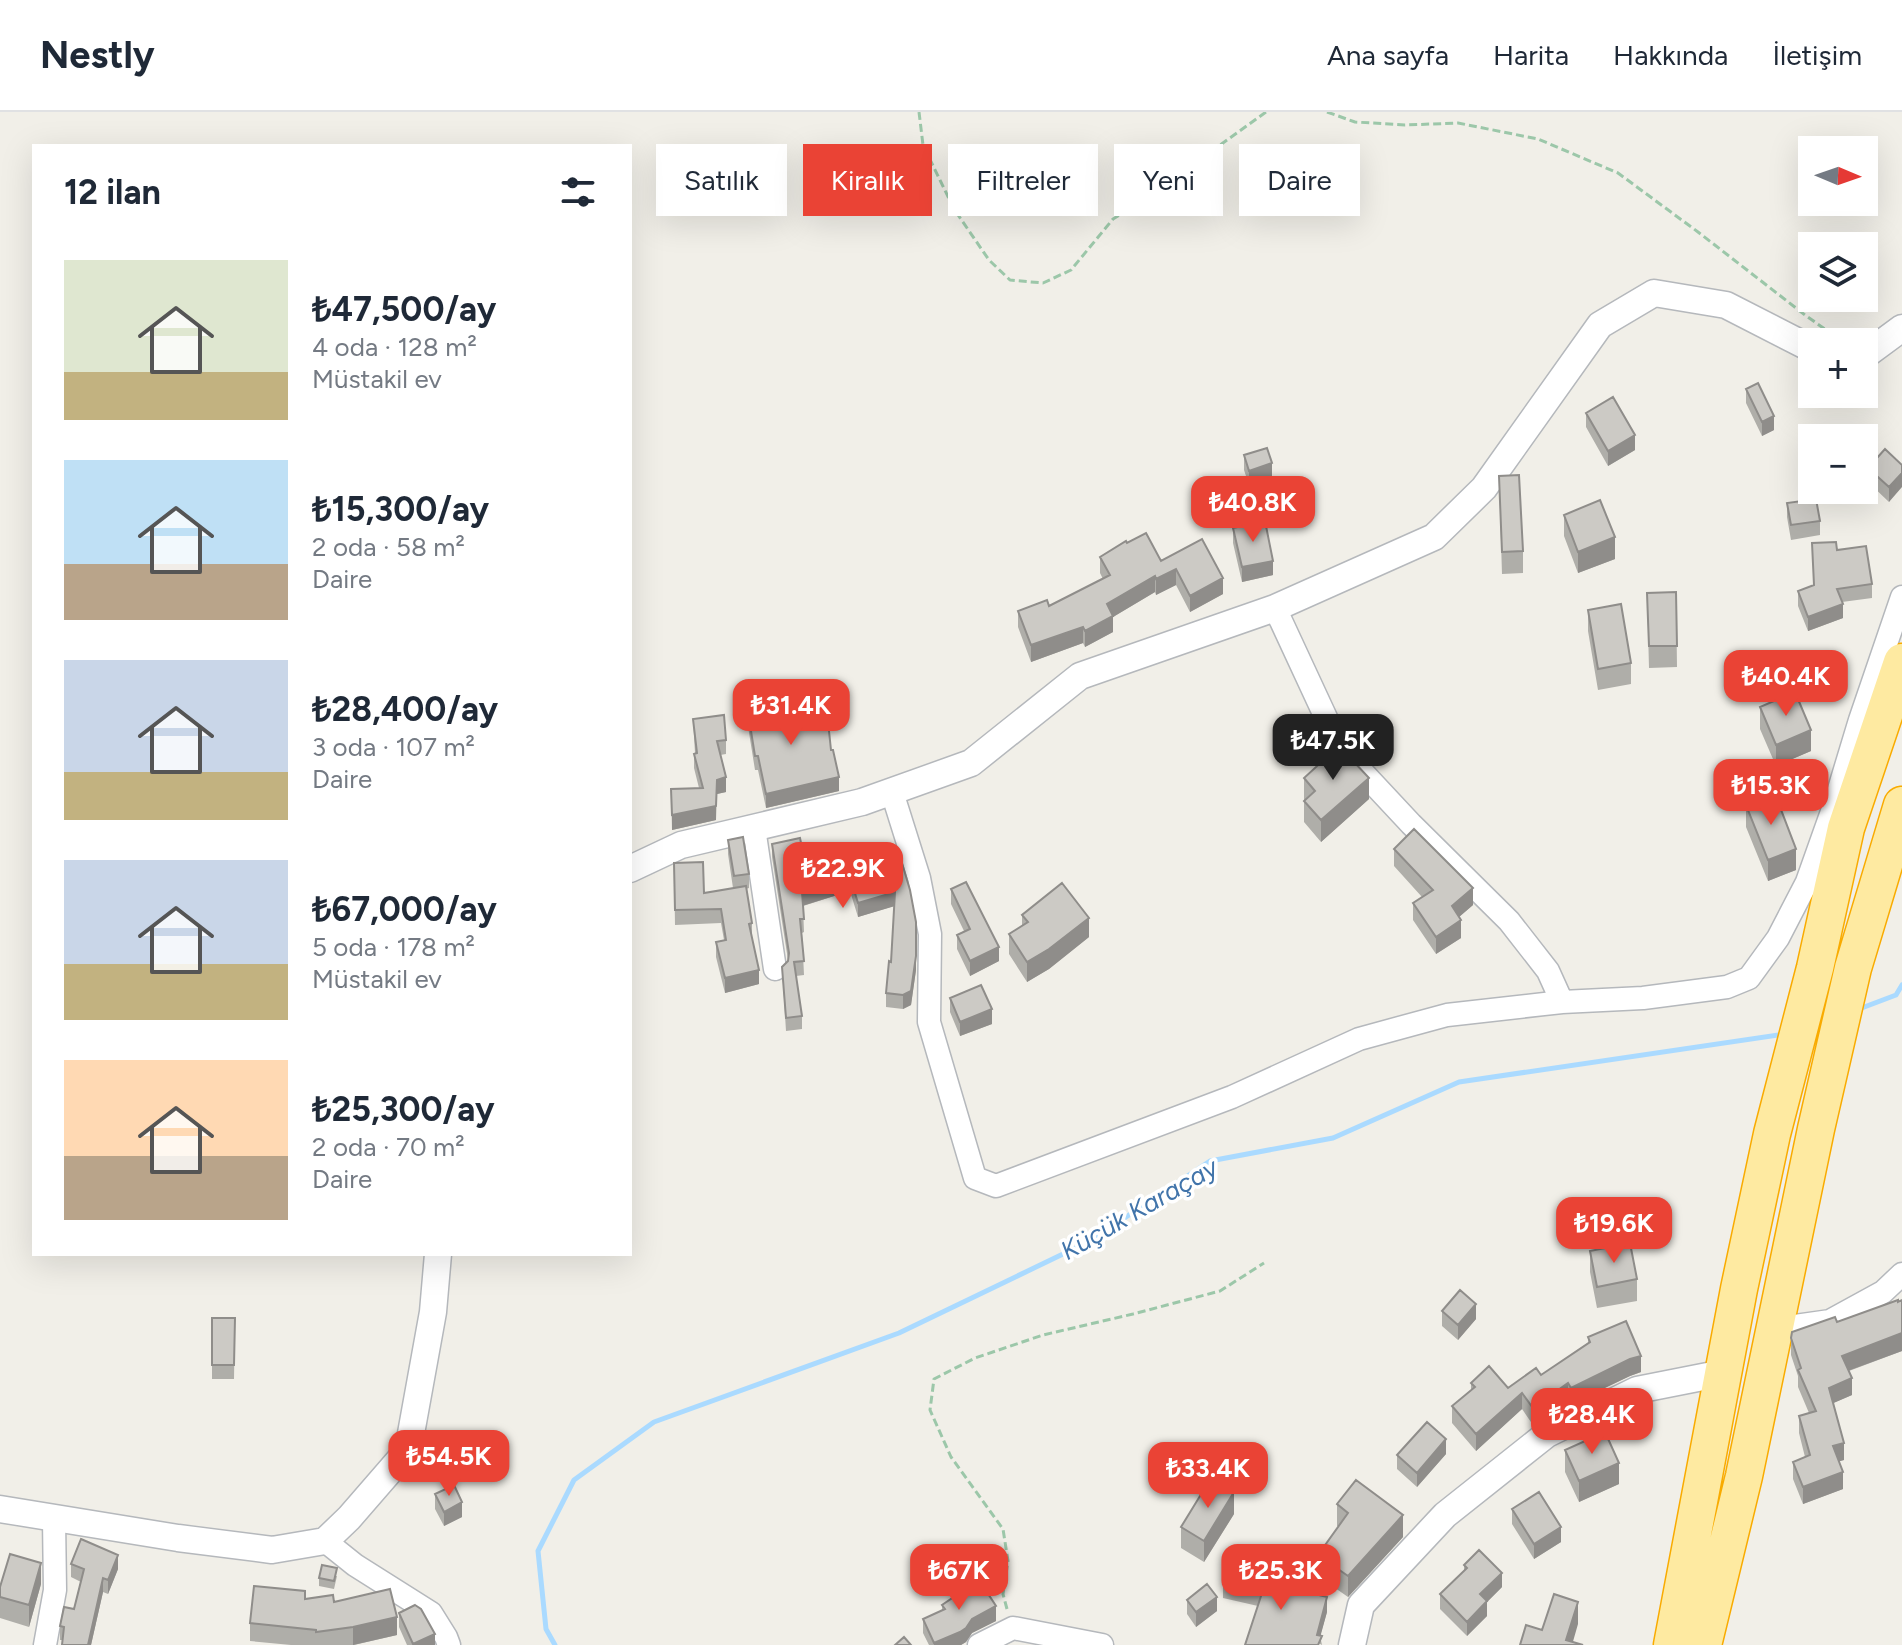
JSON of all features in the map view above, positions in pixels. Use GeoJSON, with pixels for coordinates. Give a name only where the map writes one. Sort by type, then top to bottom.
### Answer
{"type":"FeatureCollection","features":[{"type":"Feature","properties":{"kind":"highway"},"geometry":{"type":"LineString","coordinates":[[1672,1645],[1772,1134],[1815,968],[1846,828],[1902,662]]}},
{"type":"Feature","properties":{"kind":"highway"},"geometry":{"type":"LineString","coordinates":[[1703,1645],[1744,1476],[1816,1129],[1853,968],[1902,805]]}},
{"type":"Feature","properties":{"kind":"street"},"geometry":{"type":"LineString","coordinates":[[632,868],[681,845],[862,802],[971,763],[1080,676],[1275,608],[1434,537],[1484,488],[1600,325],[1654,293],[1726,305],[1798,342]]}},
{"type":"Feature","properties":{"kind":"street"},"geometry":{"type":"LineString","coordinates":[[1878,346],[1902,328]]}},
{"type":"Feature","properties":{"kind":"street"},"geometry":{"type":"LineString","coordinates":[[892,792],[919,878],[930,934],[929,1022],[975,1178],[996,1186],[1232,1097],[1359,1039],[1447,1015],[1562,1002],[1657,996],[1727,987],[1749,978],[1778,938],[1807,882],[1902,597]]}},
{"type":"Feature","properties":{"kind":"street"},"geometry":{"type":"LineString","coordinates":[[1275,608],[1340,748],[1509,921],[1548,971],[1562,1002]]}},
{"type":"Feature","properties":{"kind":"street"},"geometry":{"type":"LineString","coordinates":[[754,828],[775,969]]}},
{"type":"Feature","properties":{"kind":"street"},"geometry":{"type":"LineString","coordinates":[[0,1509],[272,1550],[325,1541],[408,1450],[433,1312],[438,1256]]}},
{"type":"Feature","properties":{"kind":"street"},"geometry":{"type":"LineString","coordinates":[[1774,1329],[1830,1321],[1883,1292],[1902,1274]]}},
{"type":"Feature","properties":{"kind":"street"},"geometry":{"type":"LineString","coordinates":[[1352,1645],[1361,1605],[1445,1515],[1547,1434],[1637,1390],[1723,1373]]}},
{"type":"Feature","properties":{"kind":"street"},"geometry":{"type":"LineString","coordinates":[[45,1645],[55,1590],[54,1519]]}},
{"type":"Feature","properties":{"kind":"street"},"geometry":{"type":"LineString","coordinates":[[325,1541],[355,1565],[431,1613],[449,1645]]}},
{"type":"Feature","properties":{"kind":"street"},"geometry":{"type":"LineString","coordinates":[[979,1645],[1013,1628],[1102,1645]]}},
{"type":"Feature","properties":{"kind":"path"},"geometry":{"type":"LineString","coordinates":[[919,112],[923,145],[954,209],[989,260],[1010,280],[1043,283],[1071,270],[1113,219],[1266,112]]}},
{"type":"Feature","properties":{"kind":"path"},"geometry":{"type":"LineString","coordinates":[[1327,112],[1355,122],[1405,125],[1458,123],[1538,139],[1618,173],[1823,328]]}},
{"type":"Feature","properties":{"kind":"path"},"geometry":{"type":"LineString","coordinates":[[1013,1628],[1003,1594],[1008,1561],[1003,1529],[951,1457],[930,1410],[934,1379],[975,1358],[1043,1335],[1220,1291],[1264,1263]]}},
{"type":"Feature","properties":{"kind":"building"},"geometry":{"type":"Polygon","coordinates":[[[1758,383],[1774,416],[1762,422],[1746,389],[1758,383]]]}},
{"type":"Feature","properties":{"kind":"building"},"geometry":{"type":"Polygon","coordinates":[[[1613,397],[1635,435],[1608,451],[1586,413],[1613,397]]]}},
{"type":"Feature","properties":{"kind":"building"},"geometry":{"type":"Polygon","coordinates":[[[1267,448],[1272,463],[1249,471],[1244,455],[1267,448]]]}},
{"type":"Feature","properties":{"kind":"building"},"geometry":{"type":"Polygon","coordinates":[[[1885,449],[1902,465],[1902,473],[1889,487],[1878,477],[1878,457],[1885,449]]]}},
{"type":"Feature","properties":{"kind":"building"},"geometry":{"type":"Polygon","coordinates":[[[1519,475],[1523,551],[1502,552],[1499,476],[1519,475]]]}},
{"type":"Feature","properties":{"kind":"building"},"geometry":{"type":"Polygon","coordinates":[[[1600,500],[1615,537],[1578,552],[1564,515],[1600,500]]]}},
{"type":"Feature","properties":{"kind":"building"},"geometry":{"type":"Polygon","coordinates":[[[1787,503],[1817,504],[1820,521],[1791,525],[1787,503]]]}},
{"type":"Feature","properties":{"kind":"building"},"geometry":{"type":"Polygon","coordinates":[[[1265,521],[1273,561],[1242,567],[1233,528],[1265,521]]]}},
{"type":"Feature","properties":{"kind":"building"},"geometry":{"type":"Polygon","coordinates":[[[1146,533],[1161,561],[1202,539],[1223,578],[1190,596],[1176,569],[1156,579],[1155,576],[1107,604],[1113,616],[1085,631],[1083,627],[1031,645],[1018,611],[1047,600],[1049,606],[1110,575],[1100,557],[1146,533]]]}},
{"type":"Feature","properties":{"kind":"building"},"geometry":{"type":"Polygon","coordinates":[[[1836,542],[1837,550],[1866,546],[1872,584],[1837,589],[1843,604],[1808,617],[1798,591],[1814,585],[1812,543],[1836,542]]]}},
{"type":"Feature","properties":{"kind":"building"},"geometry":{"type":"Polygon","coordinates":[[[1676,592],[1677,646],[1649,646],[1647,593],[1676,592]]]}},
{"type":"Feature","properties":{"kind":"building"},"geometry":{"type":"Polygon","coordinates":[[[1621,604],[1631,663],[1598,669],[1588,610],[1621,604]]]}},
{"type":"Feature","properties":{"kind":"building"},"geometry":{"type":"Polygon","coordinates":[[[1795,692],[1811,730],[1776,745],[1760,707],[1795,692]]]}},
{"type":"Feature","properties":{"kind":"building"},"geometry":{"type":"Polygon","coordinates":[[[767,693],[775,717],[827,712],[831,750],[839,777],[766,794],[758,756],[755,756],[746,700],[767,693]]]}},
{"type":"Feature","properties":{"kind":"building"},"geometry":{"type":"Polygon","coordinates":[[[724,715],[726,740],[717,741],[726,777],[717,780],[716,806],[672,815],[671,789],[703,788],[694,754],[697,753],[693,719],[724,715]]]}},
{"type":"Feature","properties":{"kind":"building"},"geometry":{"type":"Polygon","coordinates":[[[1339,746],[1369,778],[1321,820],[1304,801],[1315,791],[1304,778],[1339,746]]]}},
{"type":"Feature","properties":{"kind":"building"},"geometry":{"type":"Polygon","coordinates":[[[1775,794],[1796,849],[1768,860],[1746,805],[1775,794]]]}},
{"type":"Feature","properties":{"kind":"building"},"geometry":{"type":"Polygon","coordinates":[[[1414,829],[1473,888],[1452,906],[1461,920],[1436,937],[1413,903],[1433,890],[1394,849],[1414,829]]]}},
{"type":"Feature","properties":{"kind":"building"},"geometry":{"type":"Polygon","coordinates":[[[743,837],[749,874],[734,876],[728,840],[743,837]]]}},
{"type":"Feature","properties":{"kind":"building"},"geometry":{"type":"Polygon","coordinates":[[[800,838],[806,867],[843,855],[845,861],[873,853],[880,878],[895,874],[896,853],[899,853],[916,922],[916,956],[911,991],[903,995],[886,993],[895,892],[858,903],[850,877],[802,892],[804,919],[800,919],[804,961],[794,962],[802,1016],[786,1018],[782,967],[788,961],[789,953],[772,844],[800,838]]]}},
{"type":"Feature","properties":{"kind":"building"},"geometry":{"type":"Polygon","coordinates":[[[703,862],[704,893],[746,886],[752,923],[749,924],[759,970],[725,978],[716,942],[726,940],[721,909],[675,910],[674,863],[703,862]]]}},
{"type":"Feature","properties":{"kind":"building"},"geometry":{"type":"Polygon","coordinates":[[[966,882],[999,947],[970,961],[957,935],[970,929],[951,889],[966,882]]]}},
{"type":"Feature","properties":{"kind":"building"},"geometry":{"type":"Polygon","coordinates":[[[1062,883],[1089,918],[1027,962],[1009,934],[1028,922],[1022,915],[1062,883]]]}},
{"type":"Feature","properties":{"kind":"building"},"geometry":{"type":"Polygon","coordinates":[[[981,985],[992,1009],[960,1022],[950,998],[981,985]]]}},
{"type":"Feature","properties":{"kind":"building"},"geometry":{"type":"Polygon","coordinates":[[[1630,1243],[1637,1279],[1597,1287],[1590,1251],[1630,1243]]]}},
{"type":"Feature","properties":{"kind":"building"},"geometry":{"type":"Polygon","coordinates":[[[1460,1290],[1476,1304],[1458,1325],[1442,1311],[1460,1290]]]}},
{"type":"Feature","properties":{"kind":"building"},"geometry":{"type":"Polygon","coordinates":[[[1902,1300],[1902,1333],[1842,1356],[1852,1378],[1829,1388],[1844,1443],[1833,1446],[1843,1472],[1803,1487],[1793,1462],[1810,1455],[1799,1416],[1816,1411],[1798,1370],[1801,1368],[1791,1338],[1792,1332],[1835,1317],[1837,1322],[1902,1300]]]}},
{"type":"Feature","properties":{"kind":"building"},"geometry":{"type":"Polygon","coordinates":[[[212,1318],[235,1318],[234,1365],[212,1365],[212,1318]]]}},
{"type":"Feature","properties":{"kind":"building"},"geometry":{"type":"Polygon","coordinates":[[[1626,1321],[1641,1356],[1571,1388],[1568,1383],[1533,1408],[1522,1393],[1476,1434],[1452,1406],[1475,1387],[1471,1383],[1489,1366],[1508,1388],[1536,1368],[1541,1375],[1590,1342],[1588,1337],[1626,1321]]]}},
{"type":"Feature","properties":{"kind":"building"},"geometry":{"type":"Polygon","coordinates":[[[1427,1422],[1446,1439],[1417,1473],[1397,1455],[1427,1422]]]}},
{"type":"Feature","properties":{"kind":"building"},"geometry":{"type":"Polygon","coordinates":[[[1605,1432],[1619,1463],[1579,1481],[1565,1450],[1605,1432]]]}},
{"type":"Feature","properties":{"kind":"building"},"geometry":{"type":"Polygon","coordinates":[[[1211,1478],[1234,1492],[1204,1541],[1181,1527],[1211,1478]]]}},
{"type":"Feature","properties":{"kind":"building"},"geometry":{"type":"Polygon","coordinates":[[[1356,1480],[1403,1515],[1348,1576],[1318,1555],[1348,1513],[1337,1504],[1356,1480]]]}},
{"type":"Feature","properties":{"kind":"building"},"geometry":{"type":"Polygon","coordinates":[[[454,1485],[462,1502],[444,1512],[435,1494],[454,1485]]]}},
{"type":"Feature","properties":{"kind":"building"},"geometry":{"type":"Polygon","coordinates":[[[1539,1492],[1561,1527],[1534,1544],[1512,1509],[1539,1492]]]}},
{"type":"Feature","properties":{"kind":"building"},"geometry":{"type":"Polygon","coordinates":[[[81,1539],[118,1555],[108,1580],[103,1578],[88,1645],[62,1645],[64,1627],[60,1626],[64,1607],[74,1609],[84,1569],[71,1564],[81,1539]]]}},
{"type":"Feature","properties":{"kind":"building"},"geometry":{"type":"Polygon","coordinates":[[[1479,1550],[1502,1573],[1480,1594],[1487,1601],[1467,1622],[1440,1594],[1467,1568],[1464,1565],[1479,1550]]]}},
{"type":"Feature","properties":{"kind":"building"},"geometry":{"type":"Polygon","coordinates":[[[10,1554],[41,1563],[29,1605],[0,1597],[10,1554]]]}},
{"type":"Feature","properties":{"kind":"building"},"geometry":{"type":"Polygon","coordinates":[[[322,1565],[337,1568],[334,1581],[319,1578],[322,1565]]]}},
{"type":"Feature","properties":{"kind":"building"},"geometry":{"type":"Polygon","coordinates":[[[1226,1570],[1327,1597],[1317,1635],[1322,1636],[1318,1645],[1245,1645],[1262,1593],[1223,1584],[1226,1570]]]}},
{"type":"Feature","properties":{"kind":"building"},"geometry":{"type":"Polygon","coordinates":[[[979,1580],[996,1606],[972,1619],[960,1632],[934,1643],[923,1619],[945,1609],[942,1605],[979,1580]]]}},
{"type":"Feature","properties":{"kind":"building"},"geometry":{"type":"Polygon","coordinates":[[[1207,1584],[1217,1597],[1196,1612],[1187,1600],[1207,1584]]]}},
{"type":"Feature","properties":{"kind":"building"},"geometry":{"type":"Polygon","coordinates":[[[254,1586],[305,1591],[305,1599],[333,1595],[334,1602],[390,1589],[397,1617],[316,1632],[250,1623],[254,1586]]]}},
{"type":"Feature","properties":{"kind":"building"},"geometry":{"type":"Polygon","coordinates":[[[1554,1594],[1578,1602],[1566,1640],[1583,1645],[1520,1645],[1526,1625],[1542,1630],[1554,1594]]]}},
{"type":"Feature","properties":{"kind":"building"},"geometry":{"type":"Polygon","coordinates":[[[415,1605],[421,1609],[435,1634],[413,1644],[399,1613],[415,1605]]]}},
{"type":"Feature","properties":{"kind":"building"},"geometry":{"type":"Polygon","coordinates":[[[904,1637],[911,1645],[895,1645],[904,1637]]]}},
{"type":"Feature","properties":{"kind":"waterway","name":"Küçük Karaçay"},"geometry":{"type":"LineString","coordinates":[[1859,1009],[1896,995],[1902,985]]}},
{"type":"Feature","properties":{"kind":"waterway","name":"Küçük Karaçay"},"geometry":{"type":"LineString","coordinates":[[555,1645],[546,1629],[538,1551],[574,1480],[654,1422],[899,1333],[1090,1241],[1210,1161],[1333,1138],[1459,1082],[1785,1034]]}}]}
